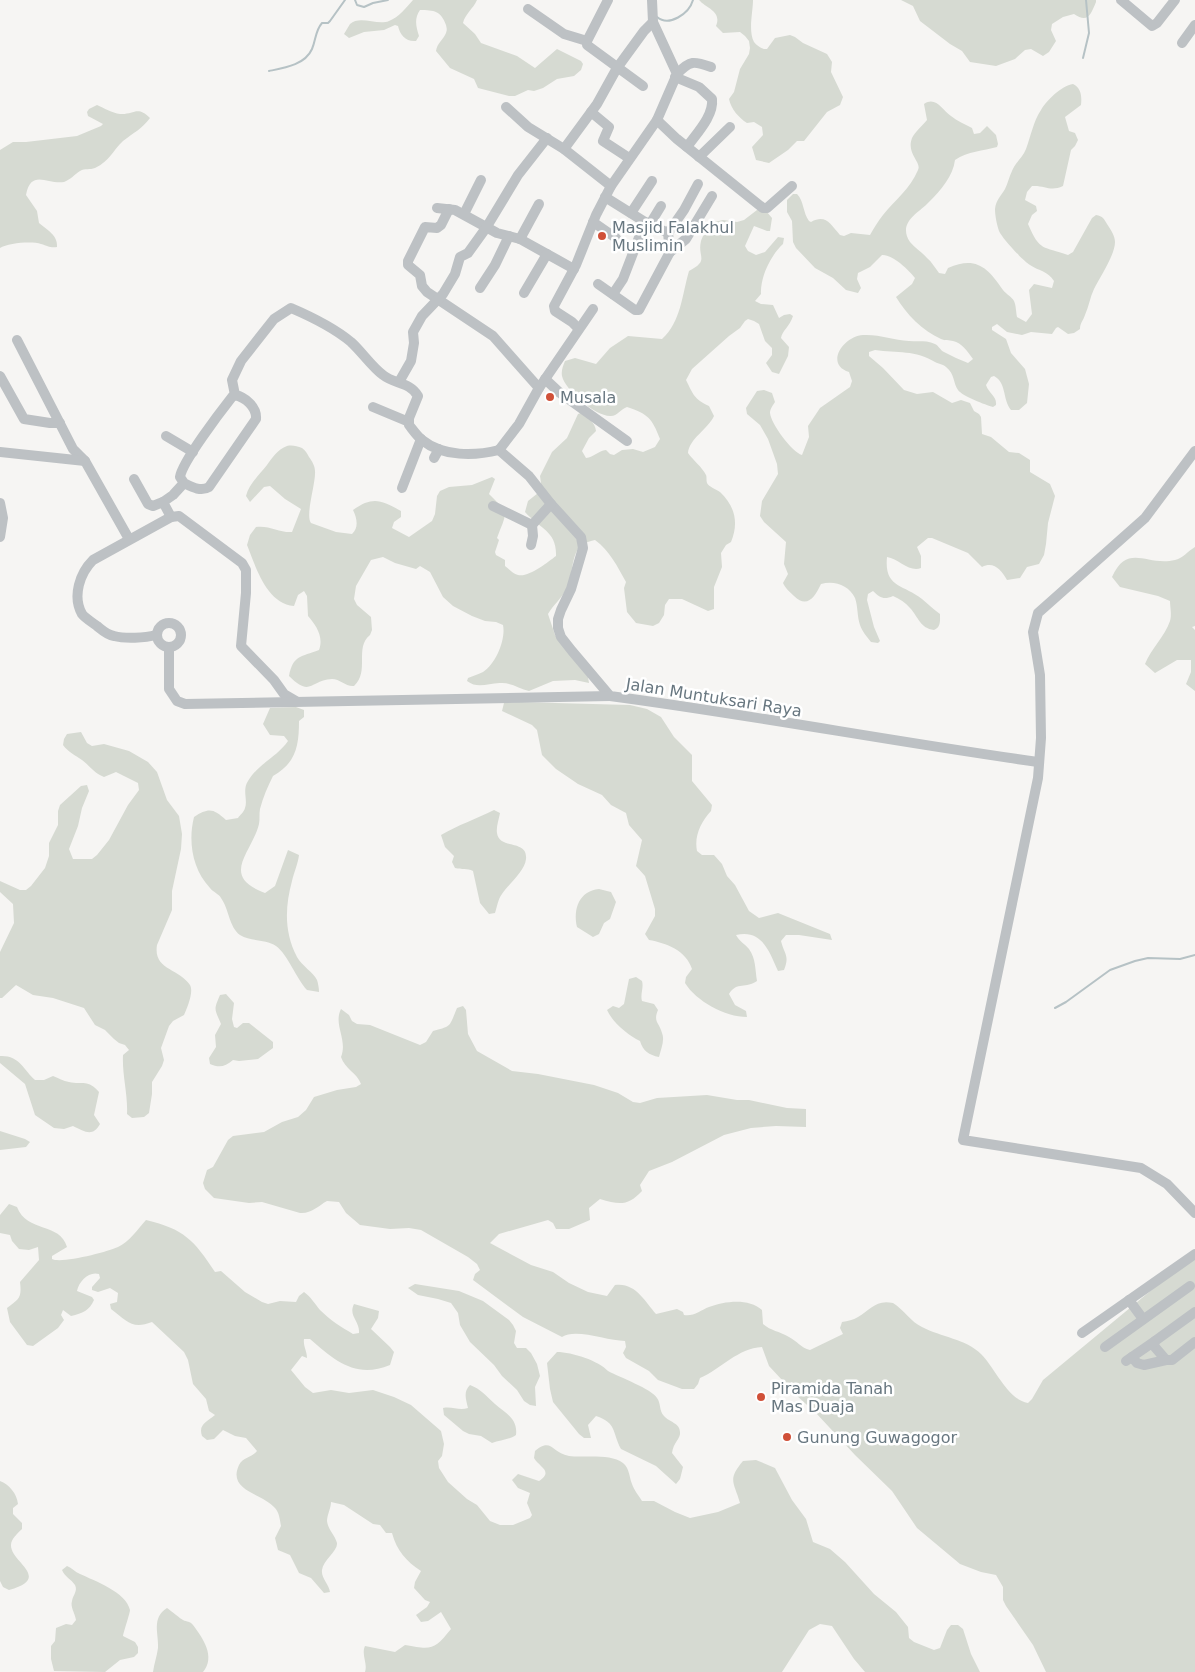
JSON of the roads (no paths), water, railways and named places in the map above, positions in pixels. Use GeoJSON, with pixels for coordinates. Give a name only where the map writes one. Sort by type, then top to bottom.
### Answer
{"type":"FeatureCollection","features":[{"type":"Feature","properties":{"kind":"street"},"geometry":{"type":"LineString","coordinates":[[608,0],[587,40],[587,44],[643,86]]}},
{"type":"Feature","properties":{"kind":"street"},"geometry":{"type":"LineString","coordinates":[[652,0],[653,22],[676,75],[699,87],[713,102],[709,115],[687,147]]}},
{"type":"Feature","properties":{"kind":"street"},"geometry":{"type":"LineString","coordinates":[[1121,0],[1151,26],[1157,23],[1172,4],[1160,0]]}},
{"type":"Feature","properties":{"kind":"street"},"geometry":{"type":"LineString","coordinates":[[528,9],[564,34],[587,40]]}},
{"type":"Feature","properties":{"kind":"street"},"geometry":{"type":"LineString","coordinates":[[564,149],[591,112],[618,68],[644,31],[653,22]]}},
{"type":"Feature","properties":{"kind":"street"},"geometry":{"type":"LineString","coordinates":[[1182,43],[1194,29]]}},
{"type":"Feature","properties":{"kind":"street"},"geometry":{"type":"LineString","coordinates":[[578,328],[554,309],[574,270],[593,222],[611,186],[657,120],[676,75],[685,66],[694,62],[711,67]]}},
{"type":"Feature","properties":{"kind":"street"},"geometry":{"type":"LineString","coordinates":[[506,107],[528,127],[564,149],[611,186]]}},
{"type":"Feature","properties":{"kind":"street"},"geometry":{"type":"LineString","coordinates":[[591,112],[609,127],[603,141],[629,158]]}},
{"type":"Feature","properties":{"kind":"street"},"geometry":{"type":"LineString","coordinates":[[657,120],[699,157],[763,208],[767,208],[792,186]]}},
{"type":"Feature","properties":{"kind":"street"},"geometry":{"type":"LineString","coordinates":[[699,157],[730,127]]}},
{"type":"Feature","properties":{"kind":"street"},"geometry":{"type":"LineString","coordinates":[[399,382],[411,361],[414,343],[413,332],[422,316],[439,299],[455,274],[460,257],[468,253],[518,176],[546,138]]}},
{"type":"Feature","properties":{"kind":"street"},"geometry":{"type":"LineString","coordinates":[[464,214],[481,180]]}},
{"type":"Feature","properties":{"kind":"street"},"geometry":{"type":"LineString","coordinates":[[631,213],[652,182]]}},
{"type":"Feature","properties":{"kind":"street"},"geometry":{"type":"LineString","coordinates":[[670,252],[668,233],[684,210],[698,184]]}},
{"type":"Feature","properties":{"kind":"street"},"geometry":{"type":"LineString","coordinates":[[598,284],[635,310],[639,310],[670,252],[686,239],[712,196]]}},
{"type":"Feature","properties":{"kind":"street"},"geometry":{"type":"LineString","coordinates":[[606,197],[668,233]]}},
{"type":"Feature","properties":{"kind":"street"},"geometry":{"type":"LineString","coordinates":[[520,239],[539,204]]}},
{"type":"Feature","properties":{"kind":"street"},"geometry":{"type":"LineString","coordinates":[[613,294],[623,278],[648,223],[661,206]]}},
{"type":"Feature","properties":{"kind":"street"},"geometry":{"type":"LineString","coordinates":[[437,208],[449,209],[464,214],[497,233],[520,239],[574,270]]}},
{"type":"Feature","properties":{"kind":"street"},"geometry":{"type":"LineString","coordinates":[[449,209],[441,225],[437,228],[425,227],[408,261],[408,265],[420,275],[422,286],[426,291],[493,336],[542,383],[560,392],[627,441]]}},
{"type":"Feature","properties":{"kind":"street"},"geometry":{"type":"LineString","coordinates":[[593,222],[616,238]]}},
{"type":"Feature","properties":{"kind":"street"},"geometry":{"type":"LineString","coordinates":[[480,288],[495,265],[509,236]]}},
{"type":"Feature","properties":{"kind":"street"},"geometry":{"type":"LineString","coordinates":[[524,293],[547,254]]}},
{"type":"Feature","properties":{"kind":"street"},"geometry":{"type":"LineString","coordinates":[[235,395],[232,380],[241,361],[274,319],[291,308],[336,331],[367,358],[383,376],[415,390],[418,396],[409,418],[409,425],[436,453],[472,454],[499,450],[519,424],[542,383],[578,328],[593,309]]}},
{"type":"Feature","properties":{"kind":"street"},"geometry":{"type":"LineString","coordinates":[[17,340],[73,448],[85,461],[129,539]]}},
{"type":"Feature","properties":{"kind":"street"},"geometry":{"type":"LineString","coordinates":[[0,376],[24,419],[50,424],[60,423]]}},
{"type":"Feature","properties":{"kind":"street"},"geometry":{"type":"LineString","coordinates":[[235,395],[249,402],[254,409],[257,415],[254,424],[210,487],[205,490],[184,483],[180,472],[228,402],[235,395]]}},
{"type":"Feature","properties":{"kind":"street"},"geometry":{"type":"LineString","coordinates":[[373,407],[409,422]]}},
{"type":"Feature","properties":{"kind":"street"},"geometry":{"type":"LineString","coordinates":[[166,436],[193,452]]}},
{"type":"Feature","properties":{"kind":"street"},"geometry":{"type":"LineString","coordinates":[[402,488],[421,439]]}},
{"type":"Feature","properties":{"kind":"street","name":"Jalan Muntuksari Raya"},"geometry":{"type":"LineString","coordinates":[[499,450],[529,476],[551,504],[582,536],[584,542],[571,589],[558,619],[558,628],[561,637],[610,696],[1038,762]]}},
{"type":"Feature","properties":{"kind":"street"},"geometry":{"type":"LineString","coordinates":[[1195,451],[1145,518],[1038,613],[1033,632],[1040,675],[1041,738],[1038,778],[963,1140],[1141,1168],[1167,1184],[1195,1213]]}},
{"type":"Feature","properties":{"kind":"street"},"geometry":{"type":"LineString","coordinates":[[0,452],[85,461]]}},
{"type":"Feature","properties":{"kind":"street"},"geometry":{"type":"LineString","coordinates":[[134,479],[148,504],[153,506],[173,495],[184,483]]}},
{"type":"Feature","properties":{"kind":"street"},"geometry":{"type":"LineString","coordinates":[[0,502],[3,518],[0,537]]}},
{"type":"Feature","properties":{"kind":"street"},"geometry":{"type":"LineString","coordinates":[[163,502],[171,517]]}},
{"type":"Feature","properties":{"kind":"street"},"geometry":{"type":"LineString","coordinates":[[531,544],[533,536],[532,525],[551,504]]}},
{"type":"Feature","properties":{"kind":"street"},"geometry":{"type":"LineString","coordinates":[[493,506],[532,525]]}},
{"type":"Feature","properties":{"kind":"street"},"geometry":{"type":"LineString","coordinates":[[156,635],[160,643],[169,647],[176,645],[180,640],[181,633],[178,627],[172,623],[165,623],[160,627],[156,635],[146,638],[114,636],[102,630],[82,614],[78,589],[86,567],[93,560],[171,517],[179,516],[242,563],[247,575],[241,646],[274,680],[284,694],[297,701]]}},
{"type":"Feature","properties":{"kind":"street"},"geometry":{"type":"LineString","coordinates":[[169,647],[169,689],[177,701],[185,704],[610,696]]}},
{"type":"Feature","properties":{"kind":"street"},"geometry":{"type":"LineString","coordinates":[[1082,1333],[1195,1254]]}},
{"type":"Feature","properties":{"kind":"street"},"geometry":{"type":"LineString","coordinates":[[1105,1347],[1190,1286]]}},
{"type":"Feature","properties":{"kind":"street"},"geometry":{"type":"LineString","coordinates":[[1129,1300],[1143,1319]]}},
{"type":"Feature","properties":{"kind":"street"},"geometry":{"type":"LineString","coordinates":[[1195,1312],[1129,1359],[1144,1365],[1172,1360],[1195,1342]]}},
{"type":"Feature","properties":{"kind":"street"},"geometry":{"type":"LineString","coordinates":[[1155,1341],[1154,1346],[1166,1360]]}},
{"type":"Feature","properties":{"kind":"waterway"},"geometry":{"type":"LineString","coordinates":[[269,71],[294,65],[304,59],[312,49],[322,23],[328,23],[345,0]]}},
{"type":"Feature","properties":{"kind":"waterway"},"geometry":{"type":"LineString","coordinates":[[355,0],[357,5],[364,7],[388,0]]}},
{"type":"Feature","properties":{"kind":"waterway"},"geometry":{"type":"LineString","coordinates":[[657,17],[667,21],[678,18],[687,10],[693,0]]}},
{"type":"Feature","properties":{"kind":"waterway"},"geometry":{"type":"LineString","coordinates":[[1083,58],[1089,33],[1086,0]]}},
{"type":"Feature","properties":{"kind":"waterway"},"geometry":{"type":"LineString","coordinates":[[1055,1008],[1110,970],[1148,958],[1180,959],[1195,955]]}},
{"type":"Feature","properties":{"kind":"place","name":"Masjid Falakhul Muslimin"},"geometry":{"type":"Point","coordinates":[602,236]}},
{"type":"Feature","properties":{"kind":"place","name":"Musala"},"geometry":{"type":"Point","coordinates":[550,397]}},
{"type":"Feature","properties":{"kind":"place","name":"Piramida Tanah Mas Duaja"},"geometry":{"type":"Point","coordinates":[761,1397]}},
{"type":"Feature","properties":{"kind":"place","name":"Gunung Guwagogor"},"geometry":{"type":"Point","coordinates":[787,1437]}}]}
